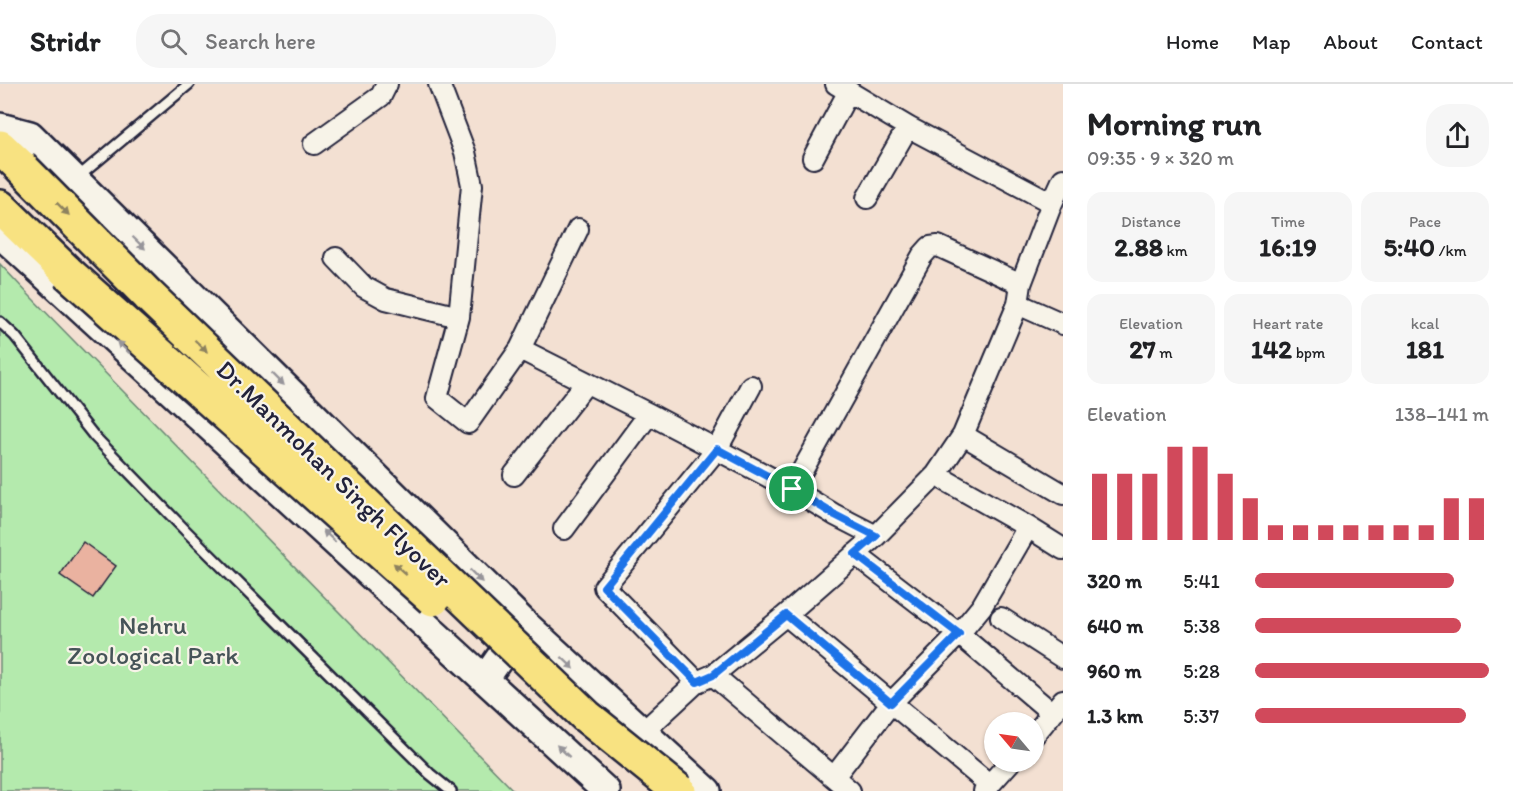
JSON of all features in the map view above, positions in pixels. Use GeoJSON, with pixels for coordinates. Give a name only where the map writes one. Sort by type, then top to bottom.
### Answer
{"type":"FeatureCollection","features":[{"type":"Feature","properties":{"kind":"highway","name":"Dr.Manmohan Singh Flyover"},"geometry":{"type":"LineString","coordinates":[[11,157],[148,295],[586,716],[679,791]]}},
{"type":"Feature","properties":{"kind":"highway","name":"Dr.Manmohan Singh Flyover"},"geometry":{"type":"LineString","coordinates":[[0,207],[67,272],[646,791]]}},
{"type":"Feature","properties":{"kind":"main road"},"geometry":{"type":"LineString","coordinates":[[0,127],[30,135],[524,623],[707,791]]}},
{"type":"Feature","properties":{"kind":"main road"},"geometry":{"type":"LineString","coordinates":[[0,234],[606,791]]}},
{"type":"Feature","properties":{"kind":"main road"},"geometry":{"type":"LineString","coordinates":[[485,680],[524,623]]}},
{"type":"Feature","properties":{"kind":"street"},"geometry":{"type":"LineString","coordinates":[[314,144],[381,96],[387,84]]}},
{"type":"Feature","properties":{"kind":"street"},"geometry":{"type":"LineString","coordinates":[[439,84],[465,152],[472,185],[459,317],[437,398],[468,423],[520,349],[578,229]]}},
{"type":"Feature","properties":{"kind":"street"},"geometry":{"type":"LineString","coordinates":[[813,158],[842,88],[908,127],[1052,203]]}},
{"type":"Feature","properties":{"kind":"street"},"geometry":{"type":"LineString","coordinates":[[867,198],[908,127]]}},
{"type":"Feature","properties":{"kind":"street"},"geometry":{"type":"LineString","coordinates":[[643,732],[786,615],[876,536],[936,475],[963,435],[1063,179]]}},
{"type":"Feature","properties":{"kind":"street"},"geometry":{"type":"LineString","coordinates":[[792,489],[922,256],[930,247],[938,246],[1020,294],[1063,324]]}},
{"type":"Feature","properties":{"kind":"street"},"geometry":{"type":"LineString","coordinates":[[336,258],[364,287],[386,299],[459,317]]}},
{"type":"Feature","properties":{"kind":"street"},"geometry":{"type":"LineString","coordinates":[[520,349],[717,449],[876,536]]}},
{"type":"Feature","properties":{"kind":"street"},"geometry":{"type":"LineString","coordinates":[[514,476],[586,382]]}},
{"type":"Feature","properties":{"kind":"street"},"geometry":{"type":"LineString","coordinates":[[751,386],[717,449],[604,587],[705,679],[850,791]]}},
{"type":"Feature","properties":{"kind":"street"},"geometry":{"type":"LineString","coordinates":[[564,529],[649,414]]}},
{"type":"Feature","properties":{"kind":"street"},"geometry":{"type":"LineString","coordinates":[[963,435],[1063,494]]}},
{"type":"Feature","properties":{"kind":"street"},"geometry":{"type":"LineString","coordinates":[[936,475],[1063,549]]}},
{"type":"Feature","properties":{"kind":"street"},"geometry":{"type":"LineString","coordinates":[[834,777],[891,703],[959,634],[982,606],[1028,527]]}},
{"type":"Feature","properties":{"kind":"street"},"geometry":{"type":"LineString","coordinates":[[855,554],[1058,706],[1044,723]]}},
{"type":"Feature","properties":{"kind":"street"},"geometry":{"type":"LineString","coordinates":[[786,615],[987,788],[1001,772]]}},
{"type":"Feature","properties":{"kind":"street"},"geometry":{"type":"LineString","coordinates":[[1001,618],[1063,658]]}},
{"type":"Feature","properties":{"kind":"lane"},"geometry":{"type":"LineString","coordinates":[[75,180],[189,84]]}},
{"type":"Feature","properties":{"kind":"lane"},"geometry":{"type":"LineString","coordinates":[[0,322],[15,336],[94,436],[430,774],[451,791]]}},
{"type":"Feature","properties":{"kind":"green space","name":"Nehru Zoological Park"},"geometry":{"type":"Polygon","coordinates":[[[0,264],[30,296],[514,791],[0,791],[0,264]]]}},
{"type":"Feature","properties":{"kind":"building"},"geometry":{"type":"Polygon","coordinates":[[[83,542],[116,566],[93,598],[60,575],[83,542]]]}},
{"type":"Feature","properties":{"kind":"route"},"geometry":{"type":"LineString","coordinates":[[717,449],[792,489],[876,536],[855,554],[959,634],[891,703],[786,615],[713,675],[697,682],[604,587],[717,449]]}}]}
